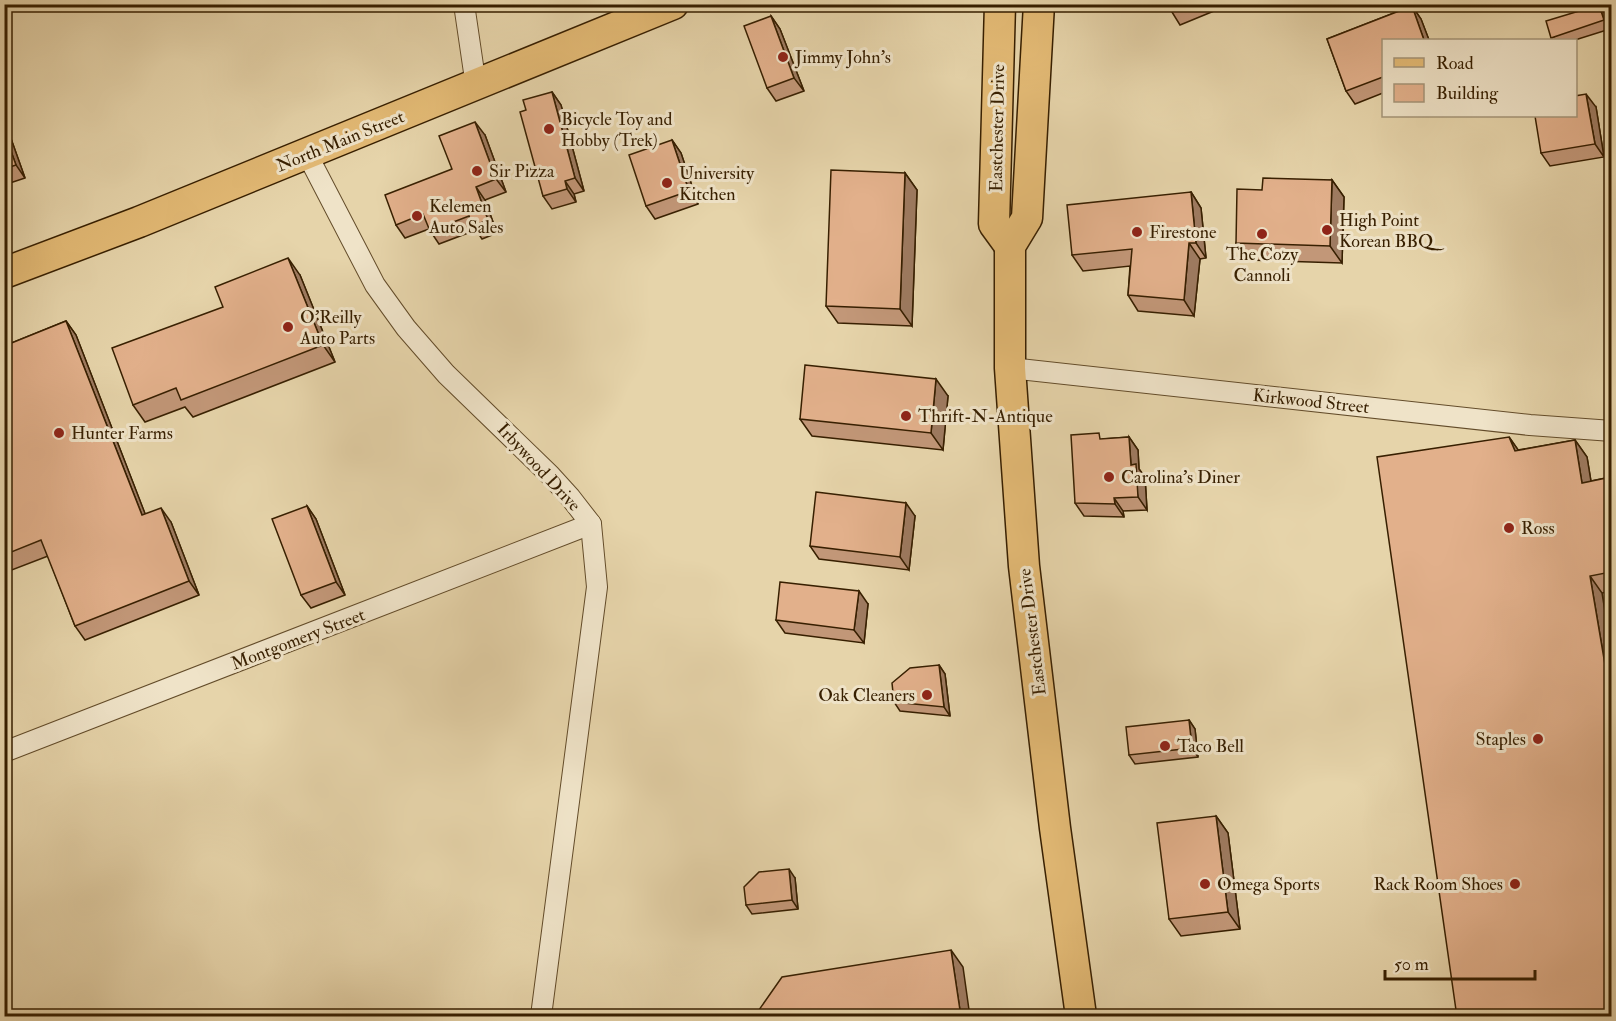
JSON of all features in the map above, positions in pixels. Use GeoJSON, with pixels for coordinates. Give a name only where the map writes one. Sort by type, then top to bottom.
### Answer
{"type":"FeatureCollection","features":[{"type":"Feature","properties":{"kind":"main road","name":"North Main Street"},"geometry":{"type":"LineString","coordinates":[[4,273],[307,154],[673,4]]}},
{"type":"Feature","properties":{"kind":"main road"},"geometry":{"type":"LineString","coordinates":[[993,4],[990,35],[999,48]]}},
{"type":"Feature","properties":{"kind":"main road","name":"Eastchester Drive"},"geometry":{"type":"LineString","coordinates":[[1000,4],[994,225],[1010,246]]}},
{"type":"Feature","properties":{"kind":"main road","name":"Eastchester Drive"},"geometry":{"type":"LineString","coordinates":[[1040,4],[1027,218],[1010,246],[1010,368],[1024,566],[1054,828],[1082,1017]]}},
{"type":"Feature","properties":{"kind":"street"},"geometry":{"type":"LineString","coordinates":[[464,4],[476,86]]}},
{"type":"Feature","properties":{"kind":"street","name":"Irbywood Drive"},"geometry":{"type":"LineString","coordinates":[[307,154],[375,285],[406,328],[446,374],[570,496],[591,524],[597,587],[541,1017]]}},
{"type":"Feature","properties":{"kind":"street","name":"Kirkwood Street"},"geometry":{"type":"LineString","coordinates":[[1010,368],[1500,422],[1611,431]]}},
{"type":"Feature","properties":{"kind":"street","name":"Montgomery Street"},"geometry":{"type":"LineString","coordinates":[[4,752],[591,524]]}},
{"type":"Feature","properties":{"kind":"building"},"geometry":{"type":"Polygon","coordinates":[[[1599,5],[1604,20],[1551,38],[1546,21],[1599,5]]]}},
{"type":"Feature","properties":{"kind":"building"},"geometry":{"type":"Polygon","coordinates":[[[1412,6],[1424,39],[1382,39],[1382,77],[1346,91],[1327,39],[1412,6]]]}},
{"type":"Feature","properties":{"kind":"building"},"geometry":{"type":"Polygon","coordinates":[[[771,16],[794,78],[767,88],[744,26],[771,16]]]}},
{"type":"Feature","properties":{"kind":"building"},"geometry":{"type":"Polygon","coordinates":[[[552,92],[575,178],[565,181],[567,189],[543,196],[520,112],[526,110],[523,100],[552,92]]]}},
{"type":"Feature","properties":{"kind":"building"},"geometry":{"type":"Polygon","coordinates":[[[1586,94],[1595,144],[1541,153],[1535,117],[1577,117],[1577,96],[1586,94]]]}},
{"type":"Feature","properties":{"kind":"building"},"geometry":{"type":"Polygon","coordinates":[[[475,122],[496,179],[476,187],[488,220],[473,226],[469,216],[430,231],[423,214],[396,225],[385,195],[452,169],[439,136],[475,122]]]}},
{"type":"Feature","properties":{"kind":"building"},"geometry":{"type":"Polygon","coordinates":[[[4,132],[16,165],[4,169],[4,132]]]}},
{"type":"Feature","properties":{"kind":"building"},"geometry":{"type":"Polygon","coordinates":[[[672,140],[689,191],[646,206],[629,155],[672,140]]]}},
{"type":"Feature","properties":{"kind":"building"},"geometry":{"type":"Polygon","coordinates":[[[831,170],[905,173],[900,309],[826,306],[831,170]]]}},
{"type":"Feature","properties":{"kind":"building"},"geometry":{"type":"Polygon","coordinates":[[[1263,178],[1332,180],[1330,246],[1236,243],[1237,189],[1262,190],[1263,178]]]}},
{"type":"Feature","properties":{"kind":"building"},"geometry":{"type":"Polygon","coordinates":[[[1191,192],[1196,243],[1189,243],[1184,300],[1128,295],[1132,249],[1072,255],[1067,205],[1191,192]]]}},
{"type":"Feature","properties":{"kind":"building"},"geometry":{"type":"Polygon","coordinates":[[[288,258],[323,345],[181,400],[176,388],[133,405],[112,348],[223,307],[215,287],[288,258]]]}},
{"type":"Feature","properties":{"kind":"building","name":"Hunter Farms"},"geometry":{"type":"Polygon","coordinates":[[[66,321],[142,515],[161,508],[189,581],[75,626],[41,540],[4,555],[4,346],[66,321]]]}},
{"type":"Feature","properties":{"kind":"building"},"geometry":{"type":"Polygon","coordinates":[[[805,365],[936,379],[931,433],[800,419],[805,365]]]}},
{"type":"Feature","properties":{"kind":"building"},"geometry":{"type":"Polygon","coordinates":[[[1099,433],[1100,439],[1129,437],[1131,465],[1136,464],[1138,497],[1114,498],[1115,504],[1075,503],[1071,435],[1099,433]]]}},
{"type":"Feature","properties":{"kind":"building"},"geometry":{"type":"Polygon","coordinates":[[[1509,437],[1515,451],[1575,440],[1582,483],[1611,477],[1611,572],[1590,576],[1611,700],[1611,1017],[1457,1017],[1377,457],[1509,437]]]}},
{"type":"Feature","properties":{"kind":"building"},"geometry":{"type":"Polygon","coordinates":[[[816,492],[906,503],[900,557],[810,546],[816,492]]]}},
{"type":"Feature","properties":{"kind":"building"},"geometry":{"type":"Polygon","coordinates":[[[307,506],[336,582],[301,595],[272,519],[307,506]]]}},
{"type":"Feature","properties":{"kind":"building"},"geometry":{"type":"Polygon","coordinates":[[[780,582],[859,591],[854,630],[776,620],[780,582]]]}},
{"type":"Feature","properties":{"kind":"building"},"geometry":{"type":"Polygon","coordinates":[[[939,665],[944,707],[894,702],[892,683],[910,668],[939,665]]]}},
{"type":"Feature","properties":{"kind":"building","name":"Taco Bell"},"geometry":{"type":"Polygon","coordinates":[[[1189,720],[1192,748],[1129,755],[1126,727],[1189,720]]]}},
{"type":"Feature","properties":{"kind":"building"},"geometry":{"type":"Polygon","coordinates":[[[1216,816],[1228,912],[1169,919],[1157,823],[1216,816]]]}},
{"type":"Feature","properties":{"kind":"building"},"geometry":{"type":"Polygon","coordinates":[[[789,869],[792,900],[746,905],[744,887],[759,872],[789,869]]]}},
{"type":"Feature","properties":{"kind":"building"},"geometry":{"type":"Polygon","coordinates":[[[951,950],[961,1017],[754,1017],[782,977],[951,950]]]}},
{"type":"Feature","properties":{"kind":"place","name":"Jimmy John's"},"geometry":{"type":"Point","coordinates":[783,57]}},
{"type":"Feature","properties":{"kind":"place","name":"Bicycle Toy and Hobby (Trek)"},"geometry":{"type":"Point","coordinates":[549,129]}},
{"type":"Feature","properties":{"kind":"place","name":"Sir Pizza"},"geometry":{"type":"Point","coordinates":[477,171]}},
{"type":"Feature","properties":{"kind":"place","name":"University Kitchen"},"geometry":{"type":"Point","coordinates":[667,183]}},
{"type":"Feature","properties":{"kind":"place","name":"Kelemen Auto Sales"},"geometry":{"type":"Point","coordinates":[417,216]}},
{"type":"Feature","properties":{"kind":"place","name":"High Point Korean BBQ"},"geometry":{"type":"Point","coordinates":[1327,230]}},
{"type":"Feature","properties":{"kind":"place","name":"Firestone"},"geometry":{"type":"Point","coordinates":[1137,232]}},
{"type":"Feature","properties":{"kind":"place","name":"The Cozy Cannoli"},"geometry":{"type":"Point","coordinates":[1262,234]}},
{"type":"Feature","properties":{"kind":"place","name":"O'Reilly Auto Parts"},"geometry":{"type":"Point","coordinates":[288,327]}},
{"type":"Feature","properties":{"kind":"place","name":"Thrift-N-Antique"},"geometry":{"type":"Point","coordinates":[906,416]}},
{"type":"Feature","properties":{"kind":"place","name":"Hunter Farms"},"geometry":{"type":"Point","coordinates":[59,433]}},
{"type":"Feature","properties":{"kind":"place","name":"Carolina's Diner"},"geometry":{"type":"Point","coordinates":[1109,477]}},
{"type":"Feature","properties":{"kind":"place","name":"Ross"},"geometry":{"type":"Point","coordinates":[1509,528]}},
{"type":"Feature","properties":{"kind":"place","name":"Oak Cleaners"},"geometry":{"type":"Point","coordinates":[927,695]}},
{"type":"Feature","properties":{"kind":"place","name":"Staples"},"geometry":{"type":"Point","coordinates":[1538,739]}},
{"type":"Feature","properties":{"kind":"place","name":"Taco Bell"},"geometry":{"type":"Point","coordinates":[1165,746]}},
{"type":"Feature","properties":{"kind":"place","name":"Omega Sports"},"geometry":{"type":"Point","coordinates":[1205,884]}},
{"type":"Feature","properties":{"kind":"place","name":"Rack Room Shoes"},"geometry":{"type":"Point","coordinates":[1515,884]}}]}
